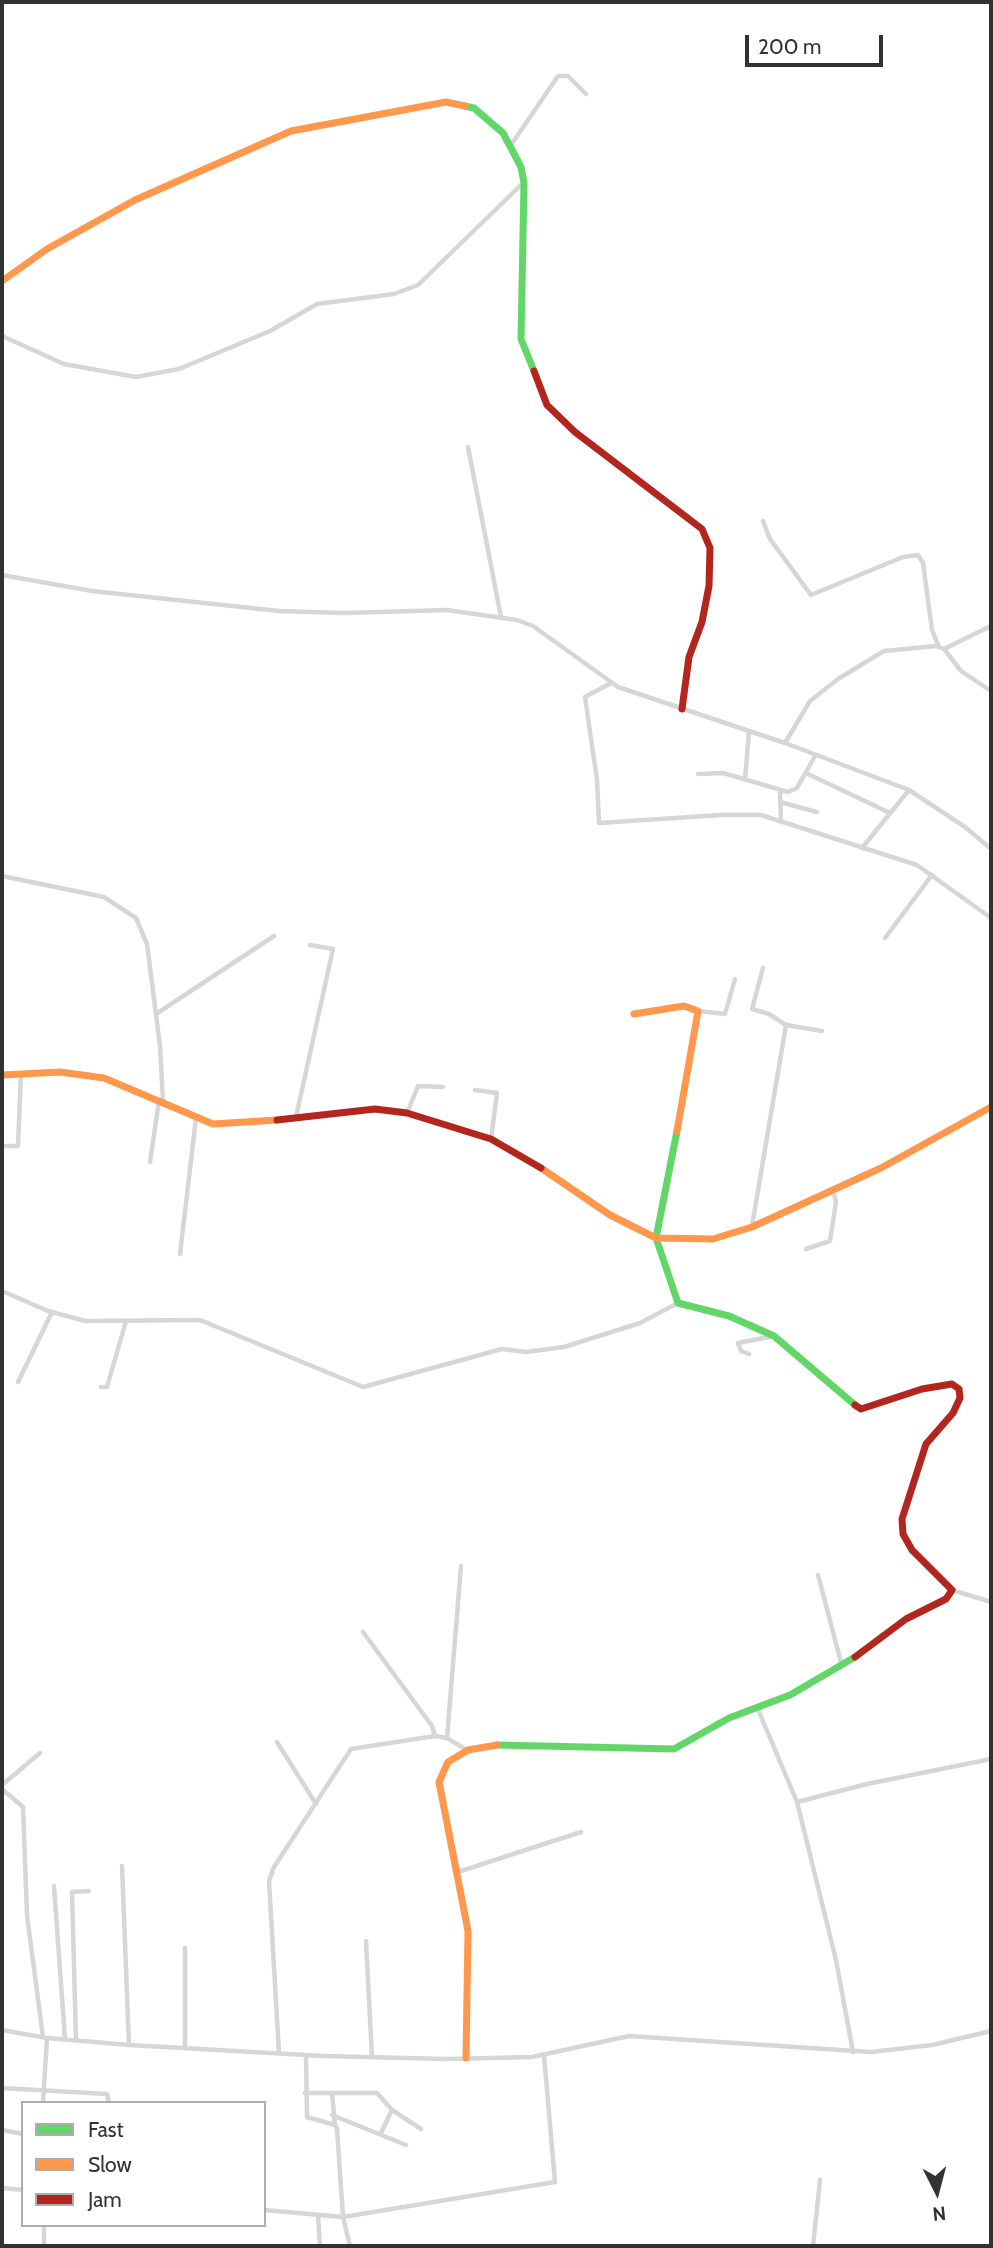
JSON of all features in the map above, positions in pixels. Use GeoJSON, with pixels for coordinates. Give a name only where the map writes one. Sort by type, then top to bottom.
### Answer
{"type":"FeatureCollection","features":[{"type":"Feature","properties":{"kind":"street"},"geometry":{"type":"LineString","coordinates":[[511,145],[558,76],[568,76],[586,94]]}},
{"type":"Feature","properties":{"kind":"street"},"geometry":{"type":"LineString","coordinates":[[2,281],[47,248],[135,200],[290,131],[446,102],[474,108],[503,133],[511,145],[523,183],[521,339],[547,405],[575,432],[687,514],[702,529],[710,548],[709,586],[702,622],[690,657],[682,709]]}},
{"type":"Feature","properties":{"kind":"street"},"geometry":{"type":"LineString","coordinates":[[2,336],[64,364],[136,377],[179,369],[270,331],[317,304],[408,290],[426,277],[523,183]]}},
{"type":"Feature","properties":{"kind":"street"},"geometry":{"type":"LineString","coordinates":[[468,447],[502,617]]}},
{"type":"Feature","properties":{"kind":"street"},"geometry":{"type":"LineString","coordinates":[[763,521],[770,538],[811,595],[904,557],[918,555],[923,564],[932,630],[942,648],[961,671],[991,691]]}},
{"type":"Feature","properties":{"kind":"street"},"geometry":{"type":"LineString","coordinates":[[2,575],[92,591],[279,611],[344,613],[447,610],[502,617],[533,626],[611,683],[648,700],[785,743],[909,790],[965,827],[991,849]]}},
{"type":"Feature","properties":{"kind":"street"},"geometry":{"type":"LineString","coordinates":[[785,743],[810,701],[884,651],[904,647],[942,648],[991,626]]}},
{"type":"Feature","properties":{"kind":"street"},"geometry":{"type":"LineString","coordinates":[[611,683],[585,697],[597,780],[599,823],[742,814],[781,822],[917,865],[991,918]]}},
{"type":"Feature","properties":{"kind":"street"},"geometry":{"type":"LineString","coordinates":[[745,780],[749,731]]}},
{"type":"Feature","properties":{"kind":"street"},"geometry":{"type":"LineString","coordinates":[[698,774],[723,773],[780,791],[793,791],[815,756]]}},
{"type":"Feature","properties":{"kind":"street"},"geometry":{"type":"LineString","coordinates":[[806,773],[890,813]]}},
{"type":"Feature","properties":{"kind":"street"},"geometry":{"type":"LineString","coordinates":[[862,848],[909,790]]}},
{"type":"Feature","properties":{"kind":"street"},"geometry":{"type":"LineString","coordinates":[[780,791],[781,822]]}},
{"type":"Feature","properties":{"kind":"street"},"geometry":{"type":"LineString","coordinates":[[780,802],[817,812]]}},
{"type":"Feature","properties":{"kind":"street"},"geometry":{"type":"LineString","coordinates":[[885,938],[932,875]]}},
{"type":"Feature","properties":{"kind":"street"},"geometry":{"type":"LineString","coordinates":[[2,876],[104,897],[136,918],[147,944],[156,1014],[161,1101],[150,1162]]}},
{"type":"Feature","properties":{"kind":"street"},"geometry":{"type":"LineString","coordinates":[[156,1014],[274,936]]}},
{"type":"Feature","properties":{"kind":"street"},"geometry":{"type":"LineString","coordinates":[[296,1117],[333,949],[310,944]]}},
{"type":"Feature","properties":{"kind":"street"},"geometry":{"type":"LineString","coordinates":[[763,968],[752,1009],[769,1014],[786,1025],[822,1031]]}},
{"type":"Feature","properties":{"kind":"street"},"geometry":{"type":"LineString","coordinates":[[634,1014],[675,1006],[698,1012],[726,1014],[735,979]]}},
{"type":"Feature","properties":{"kind":"street"},"geometry":{"type":"LineString","coordinates":[[678,1303],[656,1238],[695,1044],[698,1012]]}},
{"type":"Feature","properties":{"kind":"street"},"geometry":{"type":"LineString","coordinates":[[752,1227],[786,1025]]}},
{"type":"Feature","properties":{"kind":"street"},"geometry":{"type":"LineString","coordinates":[[2,1075],[60,1072],[104,1078],[196,1118],[232,1125],[375,1109],[407,1113],[491,1139],[533,1161],[611,1216],[656,1238],[713,1239],[752,1227],[881,1168],[991,1107]]}},
{"type":"Feature","properties":{"kind":"street"},"geometry":{"type":"LineString","coordinates":[[2,1146],[18,1146],[21,1073]]}},
{"type":"Feature","properties":{"kind":"street"},"geometry":{"type":"LineString","coordinates":[[407,1113],[418,1086],[443,1087]]}},
{"type":"Feature","properties":{"kind":"street"},"geometry":{"type":"LineString","coordinates":[[475,1090],[497,1093],[491,1139]]}},
{"type":"Feature","properties":{"kind":"street"},"geometry":{"type":"LineString","coordinates":[[180,1254],[196,1118]]}},
{"type":"Feature","properties":{"kind":"street"},"geometry":{"type":"LineString","coordinates":[[806,1249],[830,1241],[836,1202],[833,1189]]}},
{"type":"Feature","properties":{"kind":"street"},"geometry":{"type":"LineString","coordinates":[[2,1291],[52,1312],[85,1321],[200,1320],[363,1387],[502,1349],[526,1352],[564,1347],[640,1323],[678,1303],[729,1316],[774,1336],[796,1352],[839,1394],[861,1409],[922,1389],[952,1384],[959,1389],[960,1398],[953,1413],[926,1444],[902,1518],[903,1534],[912,1550],[952,1590],[991,1602]]}},
{"type":"Feature","properties":{"kind":"street"},"geometry":{"type":"LineString","coordinates":[[18,1382],[52,1312]]}},
{"type":"Feature","properties":{"kind":"street"},"geometry":{"type":"LineString","coordinates":[[101,1387],[107,1387],[126,1321]]}},
{"type":"Feature","properties":{"kind":"street"},"geometry":{"type":"LineString","coordinates":[[749,1354],[741,1352],[738,1343],[774,1336]]}},
{"type":"Feature","properties":{"kind":"street"},"geometry":{"type":"LineString","coordinates":[[447,1738],[461,1566]]}},
{"type":"Feature","properties":{"kind":"street"},"geometry":{"type":"LineString","coordinates":[[818,1575],[842,1666]]}},
{"type":"Feature","properties":{"kind":"street"},"geometry":{"type":"LineString","coordinates":[[466,2058],[468,1931],[457,1872],[446,1833],[439,1782],[448,1762],[468,1750],[506,1743],[594,1749],[674,1749],[757,1706],[790,1695],[842,1666],[906,1619],[946,1599],[952,1590]]}},
{"type":"Feature","properties":{"kind":"street"},"geometry":{"type":"LineString","coordinates":[[363,1632],[432,1726],[435,1736]]}},
{"type":"Feature","properties":{"kind":"street"},"geometry":{"type":"LineString","coordinates":[[757,1706],[797,1802],[836,1960],[853,2052]]}},
{"type":"Feature","properties":{"kind":"street"},"geometry":{"type":"LineString","coordinates":[[279,2053],[269,1877],[351,1749],[435,1736],[447,1738],[454,1745],[468,1750]]}},
{"type":"Feature","properties":{"kind":"street"},"geometry":{"type":"LineString","coordinates":[[277,1742],[316,1804]]}},
{"type":"Feature","properties":{"kind":"street"},"geometry":{"type":"LineString","coordinates":[[40,1753],[2,1787],[23,1807],[27,1915],[45,2038],[43,2101]]}},
{"type":"Feature","properties":{"kind":"street"},"geometry":{"type":"LineString","coordinates":[[797,1802],[867,1784],[991,1759]]}},
{"type":"Feature","properties":{"kind":"street"},"geometry":{"type":"LineString","coordinates":[[457,1872],[580,1832]]}},
{"type":"Feature","properties":{"kind":"street"},"geometry":{"type":"LineString","coordinates":[[122,1866],[129,2045]]}},
{"type":"Feature","properties":{"kind":"street"},"geometry":{"type":"LineString","coordinates":[[54,1886],[65,2039]]}},
{"type":"Feature","properties":{"kind":"street"},"geometry":{"type":"LineString","coordinates":[[76,2040],[72,1892],[89,1891]]}},
{"type":"Feature","properties":{"kind":"street"},"geometry":{"type":"LineString","coordinates":[[366,1941],[372,2057]]}},
{"type":"Feature","properties":{"kind":"street"},"geometry":{"type":"LineString","coordinates":[[185,1948],[186,2048]]}},
{"type":"Feature","properties":{"kind":"street"},"geometry":{"type":"LineString","coordinates":[[2,2030],[45,2038],[129,2045],[306,2055],[466,2058],[544,2055],[594,2041],[629,2036],[853,2052],[932,2045],[991,2031]]}},
{"type":"Feature","properties":{"kind":"street"},"geometry":{"type":"LineString","coordinates":[[306,2055],[307,2117],[335,2125]]}},
{"type":"Feature","properties":{"kind":"street"},"geometry":{"type":"LineString","coordinates":[[266,2210],[343,2217],[555,2182],[544,2055]]}},
{"type":"Feature","properties":{"kind":"street"},"geometry":{"type":"LineString","coordinates":[[2,2088],[43,2093],[107,2094],[109,2101]]}},
{"type":"Feature","properties":{"kind":"street"},"geometry":{"type":"LineString","coordinates":[[305,2093],[377,2093],[392,2110],[421,2129]]}},
{"type":"Feature","properties":{"kind":"street"},"geometry":{"type":"LineString","coordinates":[[332,2093],[332,2115],[338,2136],[343,2217],[350,2246]]}},
{"type":"Feature","properties":{"kind":"street"},"geometry":{"type":"LineString","coordinates":[[381,2133],[392,2110]]}},
{"type":"Feature","properties":{"kind":"street"},"geometry":{"type":"LineString","coordinates":[[332,2115],[381,2133],[406,2146]]}},
{"type":"Feature","properties":{"kind":"street"},"geometry":{"type":"LineString","coordinates":[[2,2130],[21,2134]]}},
{"type":"Feature","properties":{"kind":"street"},"geometry":{"type":"LineString","coordinates":[[813,2246],[814,2213],[820,2180]]}},
{"type":"Feature","properties":{"kind":"street"},"geometry":{"type":"LineString","coordinates":[[2,2188],[21,2190]]}},
{"type":"Feature","properties":{"kind":"street"},"geometry":{"type":"LineString","coordinates":[[318,2215],[320,2246]]}},
{"type":"Feature","properties":{"kind":"street"},"geometry":{"type":"LineString","coordinates":[[44,2227],[44,2246]]}},
{"type":"Feature","properties":{"kind":"traffic: fast"},"geometry":{"type":"LineString","coordinates":[[465,106],[474,108],[503,133],[521,167],[524,183],[521,339],[534,371]]}},
{"type":"Feature","properties":{"kind":"traffic: fast"},"geometry":{"type":"LineString","coordinates":[[677,1131],[656,1238],[678,1303],[729,1316],[774,1336],[855,1405]]}},
{"type":"Feature","properties":{"kind":"traffic: fast"},"geometry":{"type":"LineString","coordinates":[[497,1745],[674,1749],[729,1718],[790,1695],[855,1657]]}},
{"type":"Feature","properties":{"kind":"traffic: slow"},"geometry":{"type":"LineString","coordinates":[[2,281],[47,249],[135,200],[291,131],[446,102],[465,106]]}},
{"type":"Feature","properties":{"kind":"traffic: slow"},"geometry":{"type":"LineString","coordinates":[[634,1014],[684,1006],[698,1011],[677,1131]]}},
{"type":"Feature","properties":{"kind":"traffic: slow"},"geometry":{"type":"LineString","coordinates":[[2,1075],[60,1072],[104,1078],[213,1124],[277,1120]]}},
{"type":"Feature","properties":{"kind":"traffic: slow"},"geometry":{"type":"LineString","coordinates":[[541,1168],[610,1215],[656,1238],[713,1239],[752,1227],[881,1168],[991,1107]]}},
{"type":"Feature","properties":{"kind":"traffic: slow"},"geometry":{"type":"LineString","coordinates":[[466,2058],[468,1931],[439,1782],[448,1762],[468,1750],[497,1745]]}},
{"type":"Feature","properties":{"kind":"traffic: jam"},"geometry":{"type":"LineString","coordinates":[[534,371],[547,405],[575,432],[702,529],[710,548],[709,586],[702,622],[689,657],[682,709]]}},
{"type":"Feature","properties":{"kind":"traffic: jam"},"geometry":{"type":"LineString","coordinates":[[277,1120],[375,1109],[407,1113],[491,1139],[541,1168]]}},
{"type":"Feature","properties":{"kind":"traffic: jam"},"geometry":{"type":"LineString","coordinates":[[855,1405],[861,1409],[922,1389],[952,1384],[959,1389],[960,1398],[953,1413],[926,1444],[902,1519],[903,1534],[912,1550],[952,1590],[946,1599],[906,1619],[855,1657]]}}]}
